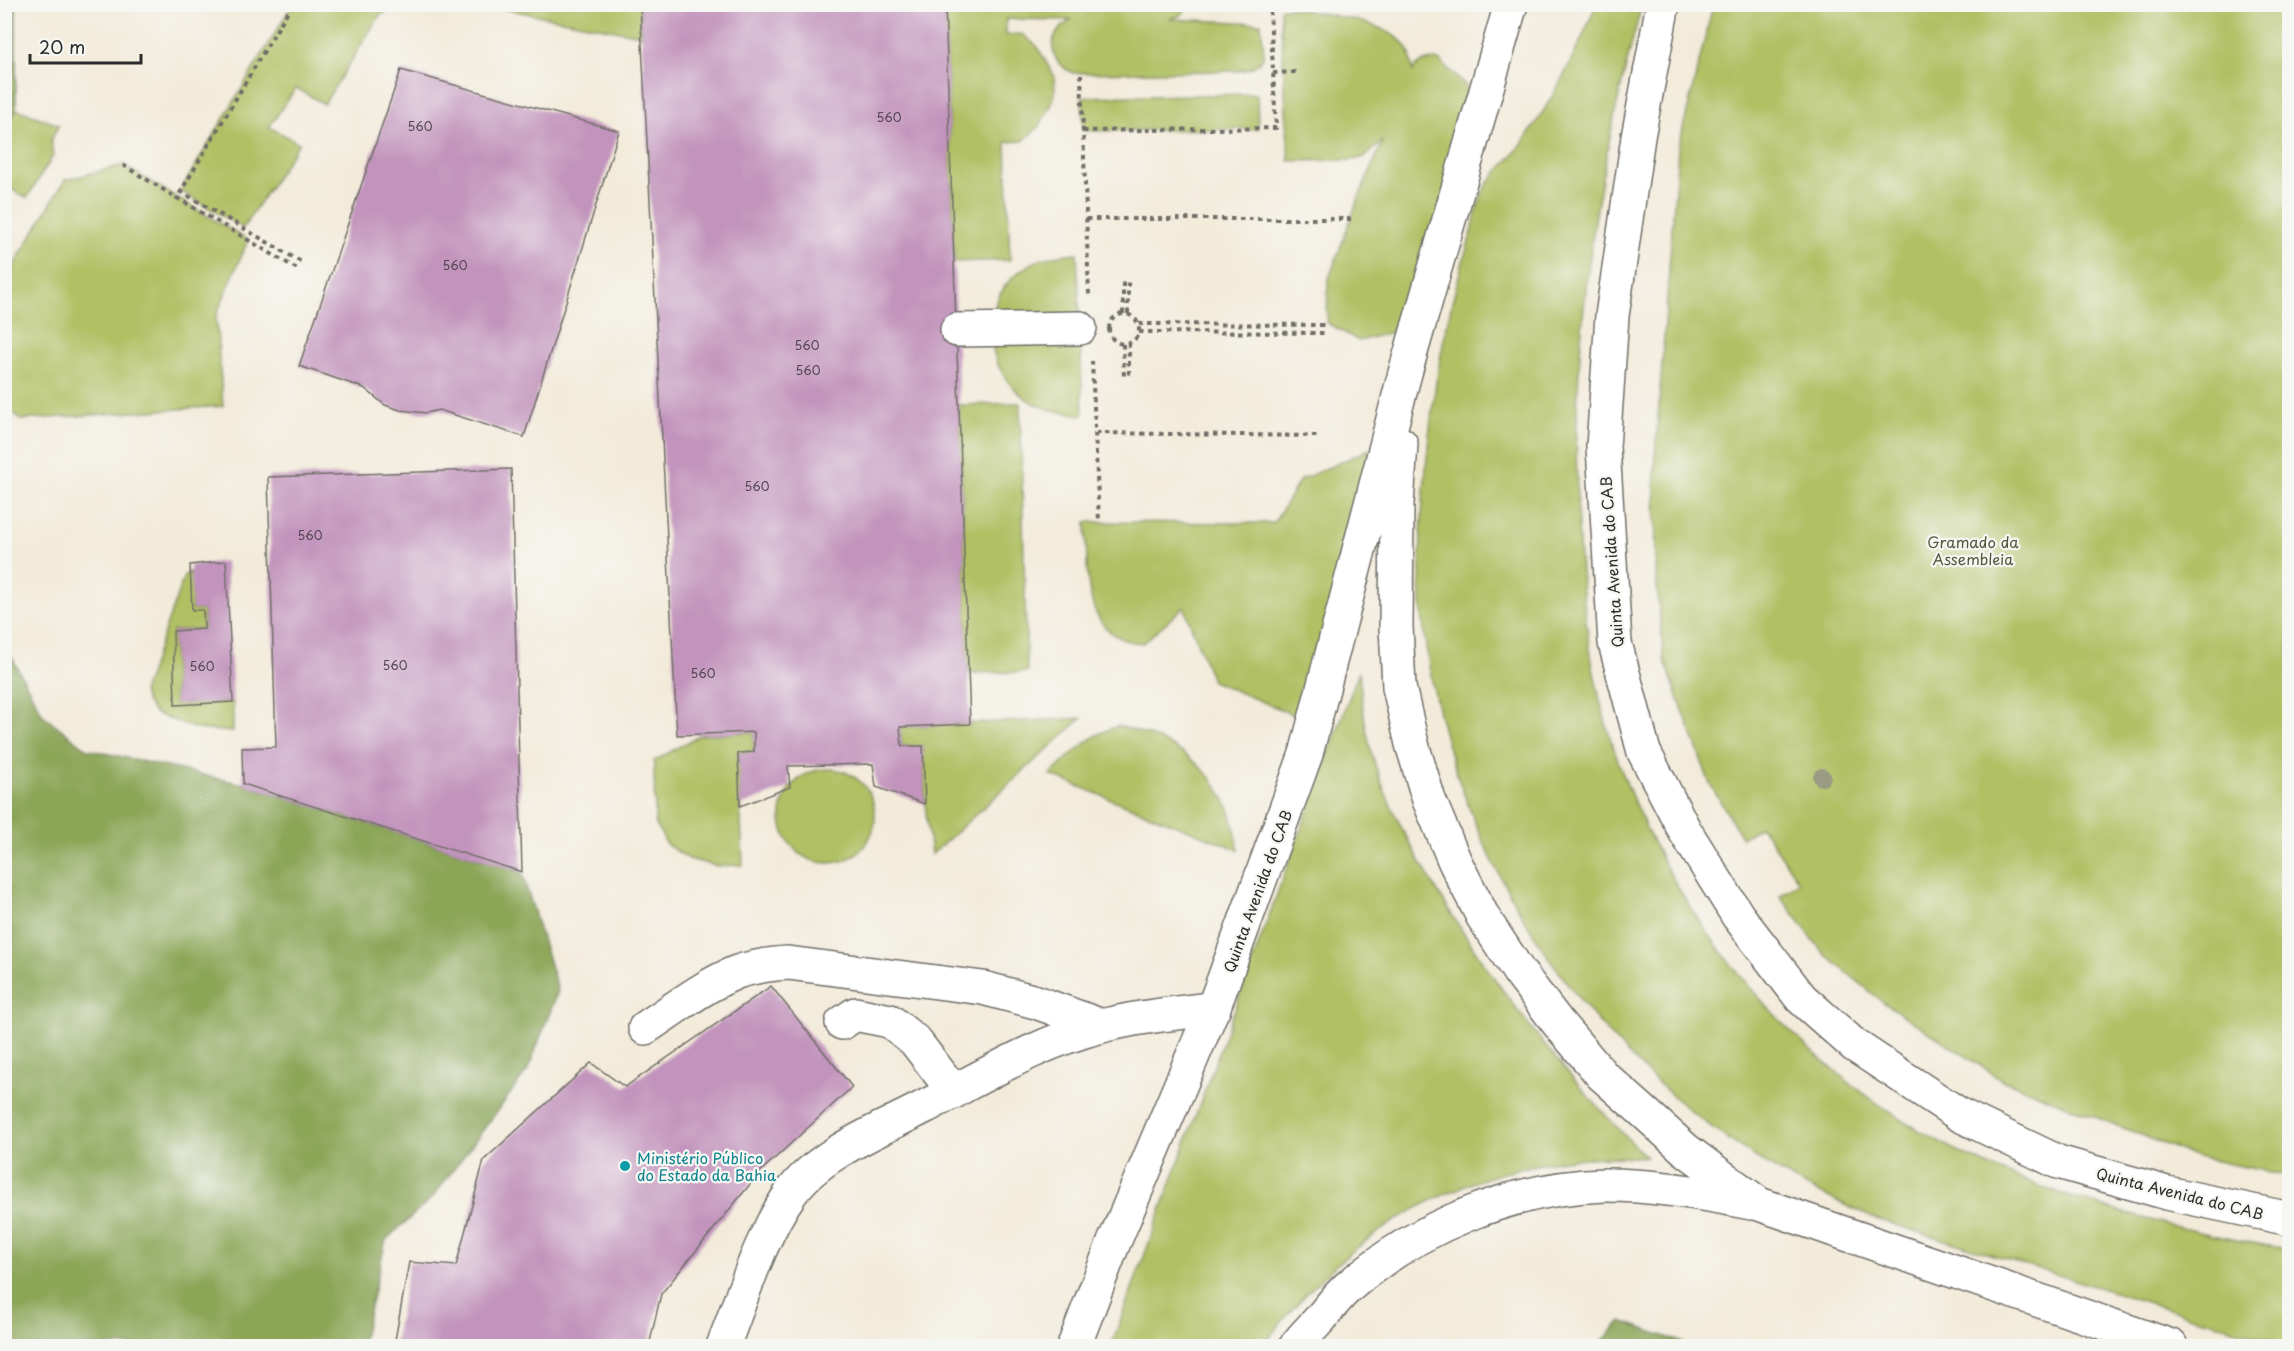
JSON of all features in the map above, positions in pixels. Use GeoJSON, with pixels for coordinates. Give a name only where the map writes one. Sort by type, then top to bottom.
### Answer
{"type":"FeatureCollection","features":[{"type":"Feature","properties":{"kind":"main road","name":"Quinta Avenida do CAB"},"geometry":{"type":"LineString","coordinates":[[1074,1347],[1112,1247],[1214,1008],[1306,754],[1405,373],[1511,4]]}},
{"type":"Feature","properties":{"kind":"main road","name":"Quinta Avenida do CAB"},"geometry":{"type":"LineString","coordinates":[[1663,4],[1638,137],[1612,316],[1603,447],[1615,643],[1644,752],[1664,792],[1685,831],[1752,934],[1801,998],[1854,1045],[1960,1115],[2058,1162],[2167,1193],[2289,1219]]}},
{"type":"Feature","properties":{"kind":"main road"},"geometry":{"type":"LineString","coordinates":[[957,330],[1087,329]]}},
{"type":"Feature","properties":{"kind":"main road"},"geometry":{"type":"LineString","coordinates":[[1405,373],[1397,504],[1396,626],[1399,687],[1412,744],[1429,800],[1455,862],[1483,917],[1519,972],[1558,1023],[1602,1074],[1686,1150],[1759,1204]]}},
{"type":"Feature","properties":{"kind":"main road"},"geometry":{"type":"LineString","coordinates":[[645,1028],[737,972],[764,964],[788,963],[983,988],[1036,1002],[1102,1026]]}},
{"type":"Feature","properties":{"kind":"main road"},"geometry":{"type":"LineString","coordinates":[[723,1347],[758,1256],[792,1191],[813,1171],[837,1154],[986,1074],[1062,1039],[1102,1026],[1214,1008]]}},
{"type":"Feature","properties":{"kind":"main road"},"geometry":{"type":"LineString","coordinates":[[842,1023],[855,1014],[890,1021],[915,1041],[954,1092]]}},
{"type":"Feature","properties":{"kind":"main road"},"geometry":{"type":"LineString","coordinates":[[1296,1347],[1346,1288],[1395,1252],[1450,1222],[1504,1202],[1549,1191],[1605,1185],[1665,1188],[1759,1204],[2171,1347]]}},
{"type":"Feature","properties":{"kind":"path"},"geometry":{"type":"LineString","coordinates":[[177,198],[292,4]]}},
{"type":"Feature","properties":{"kind":"path"},"geometry":{"type":"LineString","coordinates":[[1083,131],[1276,128],[1270,12]]}},
{"type":"Feature","properties":{"kind":"path"},"geometry":{"type":"LineString","coordinates":[[1273,73],[1296,72]]}},
{"type":"Feature","properties":{"kind":"path"},"geometry":{"type":"LineString","coordinates":[[1081,74],[1087,329],[1096,433],[1099,522]]}},
{"type":"Feature","properties":{"kind":"path"},"geometry":{"type":"LineString","coordinates":[[123,165],[299,270]]}},
{"type":"Feature","properties":{"kind":"path"},"geometry":{"type":"LineString","coordinates":[[180,191],[303,262]]}},
{"type":"Feature","properties":{"kind":"path"},"geometry":{"type":"LineString","coordinates":[[1086,219],[1351,219]]}},
{"type":"Feature","properties":{"kind":"path"},"geometry":{"type":"LineString","coordinates":[[1126,282],[1126,314]]}},
{"type":"Feature","properties":{"kind":"path"},"geometry":{"type":"LineString","coordinates":[[1126,314],[1133,316],[1139,324],[1140,332],[1129,343],[1123,344],[1114,340],[1109,331],[1111,321],[1126,314]]}},
{"type":"Feature","properties":{"kind":"path"},"geometry":{"type":"LineString","coordinates":[[1139,324],[1327,325]]}},
{"type":"Feature","properties":{"kind":"path"},"geometry":{"type":"LineString","coordinates":[[1140,332],[1327,333]]}},
{"type":"Feature","properties":{"kind":"path"},"geometry":{"type":"LineString","coordinates":[[1123,344],[1127,378],[1129,343]]}},
{"type":"Feature","properties":{"kind":"path"},"geometry":{"type":"LineString","coordinates":[[1096,433],[1317,436]]}},
{"type":"Feature","properties":{"kind":"green space"},"geometry":{"type":"Polygon","coordinates":[[[5,4],[16,5],[16,109],[5,134],[5,4]]]}},
{"type":"Feature","properties":{"kind":"green space"},"geometry":{"type":"Polygon","coordinates":[[[1596,4],[1642,5],[1610,137],[1588,272],[1577,407],[1579,543],[1585,615],[1592,662],[1608,731],[1632,796],[1662,858],[1697,918],[1738,973],[1784,1025],[1836,1071],[1891,1113],[1973,1159],[2060,1193],[2188,1230],[2289,1249],[2289,1346],[1873,1218],[1770,1166],[1701,1119],[1638,1064],[1582,1003],[1534,935],[1493,863],[1461,786],[1437,706],[1423,624],[1420,578],[1421,530],[1432,411],[1450,311],[1484,190],[1521,145],[1543,111],[1572,59],[1596,4]]]}},
{"type":"Feature","properties":{"kind":"green space"},"geometry":{"type":"Polygon","coordinates":[[[292,5],[399,5],[380,15],[324,104],[296,88],[269,127],[299,143],[243,228],[180,191],[292,5]]]}},
{"type":"Feature","properties":{"kind":"green space"},"geometry":{"type":"Polygon","coordinates":[[[482,5],[640,5],[641,35],[488,6],[482,5]]]}},
{"type":"Feature","properties":{"kind":"green space"},"geometry":{"type":"Polygon","coordinates":[[[945,5],[1189,5],[1181,15],[1170,19],[1261,23],[1264,55],[1253,67],[1237,71],[1073,73],[1058,61],[1053,47],[1057,32],[1071,20],[1006,19],[1006,35],[1022,34],[1037,46],[1054,76],[1055,92],[1051,106],[1039,127],[1023,141],[1006,142],[1010,260],[954,262],[945,5]]]}},
{"type":"Feature","properties":{"kind":"green space","name":"Gramado da Assembleia"},"geometry":{"type":"Polygon","coordinates":[[[1713,5],[2289,5],[2289,1176],[2197,1157],[2004,1081],[1884,1003],[1824,954],[1780,896],[1799,882],[1761,826],[1742,838],[1710,784],[1664,659],[1656,578],[1655,458],[1678,149],[1713,5]]]}},
{"type":"Feature","properties":{"kind":"green space"},"geometry":{"type":"Polygon","coordinates":[[[1280,8],[1338,16],[1387,31],[1408,49],[1413,71],[1424,62],[1439,60],[1466,86],[1478,121],[1419,325],[1359,341],[1327,323],[1328,281],[1357,202],[1383,141],[1365,157],[1353,160],[1289,161],[1280,8]]]}},
{"type":"Feature","properties":{"kind":"green space"},"geometry":{"type":"Polygon","coordinates":[[[1257,94],[1258,129],[1083,131],[1082,97],[1257,94]]]}},
{"type":"Feature","properties":{"kind":"green space"},"geometry":{"type":"Polygon","coordinates":[[[16,109],[59,125],[51,140],[53,156],[27,198],[5,186],[5,134],[16,109]]]}},
{"type":"Feature","properties":{"kind":"green space"},"geometry":{"type":"Polygon","coordinates":[[[123,165],[248,240],[216,316],[223,406],[20,420],[5,403],[5,317],[12,268],[65,180],[123,165]]]}},
{"type":"Feature","properties":{"kind":"green space"},"geometry":{"type":"Polygon","coordinates":[[[1077,253],[1083,415],[1042,407],[1013,388],[1001,371],[994,353],[991,333],[993,313],[1000,295],[1012,278],[1040,260],[1077,253]]]}},
{"type":"Feature","properties":{"kind":"green space"},"geometry":{"type":"Polygon","coordinates":[[[1020,403],[1027,672],[968,673],[959,405],[1020,403]]]}},
{"type":"Feature","properties":{"kind":"green space"},"geometry":{"type":"Polygon","coordinates":[[[1370,449],[1313,723],[1212,681],[1184,607],[1143,643],[1122,639],[1107,629],[1097,616],[1088,580],[1086,522],[1274,523],[1300,480],[1370,449]]]}},
{"type":"Feature","properties":{"kind":"green space"},"geometry":{"type":"Polygon","coordinates":[[[189,572],[192,576],[192,610],[203,610],[204,629],[173,631],[175,704],[233,702],[233,732],[196,729],[154,713],[145,700],[143,692],[184,576],[189,572]]]}},
{"type":"Feature","properties":{"kind":"green space"},"geometry":{"type":"Polygon","coordinates":[[[4,643],[43,715],[87,749],[243,784],[522,872],[558,991],[528,1070],[433,1197],[386,1240],[361,1346],[5,1346],[4,643]]]}},
{"type":"Feature","properties":{"kind":"green space"},"geometry":{"type":"Polygon","coordinates":[[[1359,671],[1366,728],[1380,778],[1402,828],[1429,876],[1460,928],[1533,1031],[1587,1095],[1646,1157],[1586,1158],[1550,1162],[1506,1172],[1464,1186],[1425,1204],[1388,1225],[1321,1279],[1263,1346],[1111,1346],[1359,671]]]}},
{"type":"Feature","properties":{"kind":"green space"},"geometry":{"type":"Polygon","coordinates":[[[1082,718],[931,855],[925,804],[923,746],[902,746],[900,727],[1082,718]]]}},
{"type":"Feature","properties":{"kind":"green space"},"geometry":{"type":"Polygon","coordinates":[[[1118,726],[1153,737],[1169,745],[1184,754],[1210,777],[1229,809],[1239,850],[1050,775],[1090,740],[1118,726]]]}},
{"type":"Feature","properties":{"kind":"green space"},"geometry":{"type":"Polygon","coordinates":[[[754,732],[754,752],[738,753],[743,865],[716,866],[689,859],[667,845],[655,823],[654,761],[700,735],[754,732]]]}},
{"type":"Feature","properties":{"kind":"green space"},"geometry":{"type":"Polygon","coordinates":[[[819,769],[837,769],[862,782],[872,798],[875,816],[872,834],[862,850],[837,863],[819,863],[794,850],[781,825],[781,807],[794,782],[819,769]]]}},
{"type":"Feature","properties":{"kind":"green space"},"geometry":{"type":"Polygon","coordinates":[[[1621,1321],[1692,1346],[1598,1346],[1621,1321]]]}},
{"type":"Feature","properties":{"kind":"building"},"geometry":{"type":"Polygon","coordinates":[[[640,4],[945,4],[970,724],[900,727],[902,746],[923,746],[925,804],[876,787],[873,764],[788,766],[790,787],[740,806],[738,753],[754,752],[754,732],[677,735],[640,4]]]}},
{"type":"Feature","properties":{"kind":"building"},"geometry":{"type":"Polygon","coordinates":[[[401,70],[619,131],[524,437],[439,410],[426,413],[400,410],[385,405],[364,388],[299,366],[401,70]]]}},
{"type":"Feature","properties":{"kind":"building"},"geometry":{"type":"Polygon","coordinates":[[[511,469],[522,872],[243,784],[242,748],[276,747],[268,477],[511,469]]]}},
{"type":"Feature","properties":{"kind":"building"},"geometry":{"type":"Polygon","coordinates":[[[226,561],[233,702],[175,705],[173,631],[204,629],[203,610],[192,610],[190,565],[226,561]]]}},
{"type":"Feature","properties":{"kind":"building","name":"Ministério Público do Estado da Bahia"},"geometry":{"type":"Polygon","coordinates":[[[771,986],[852,1087],[760,1172],[661,1294],[649,1346],[394,1346],[409,1262],[456,1266],[484,1160],[591,1063],[625,1087],[771,986]]]}},
{"type":"Feature","properties":{"kind":"place","name":"Ministério Público do Estado da Bahia"},"geometry":{"type":"Point","coordinates":[625,1166]}}]}
